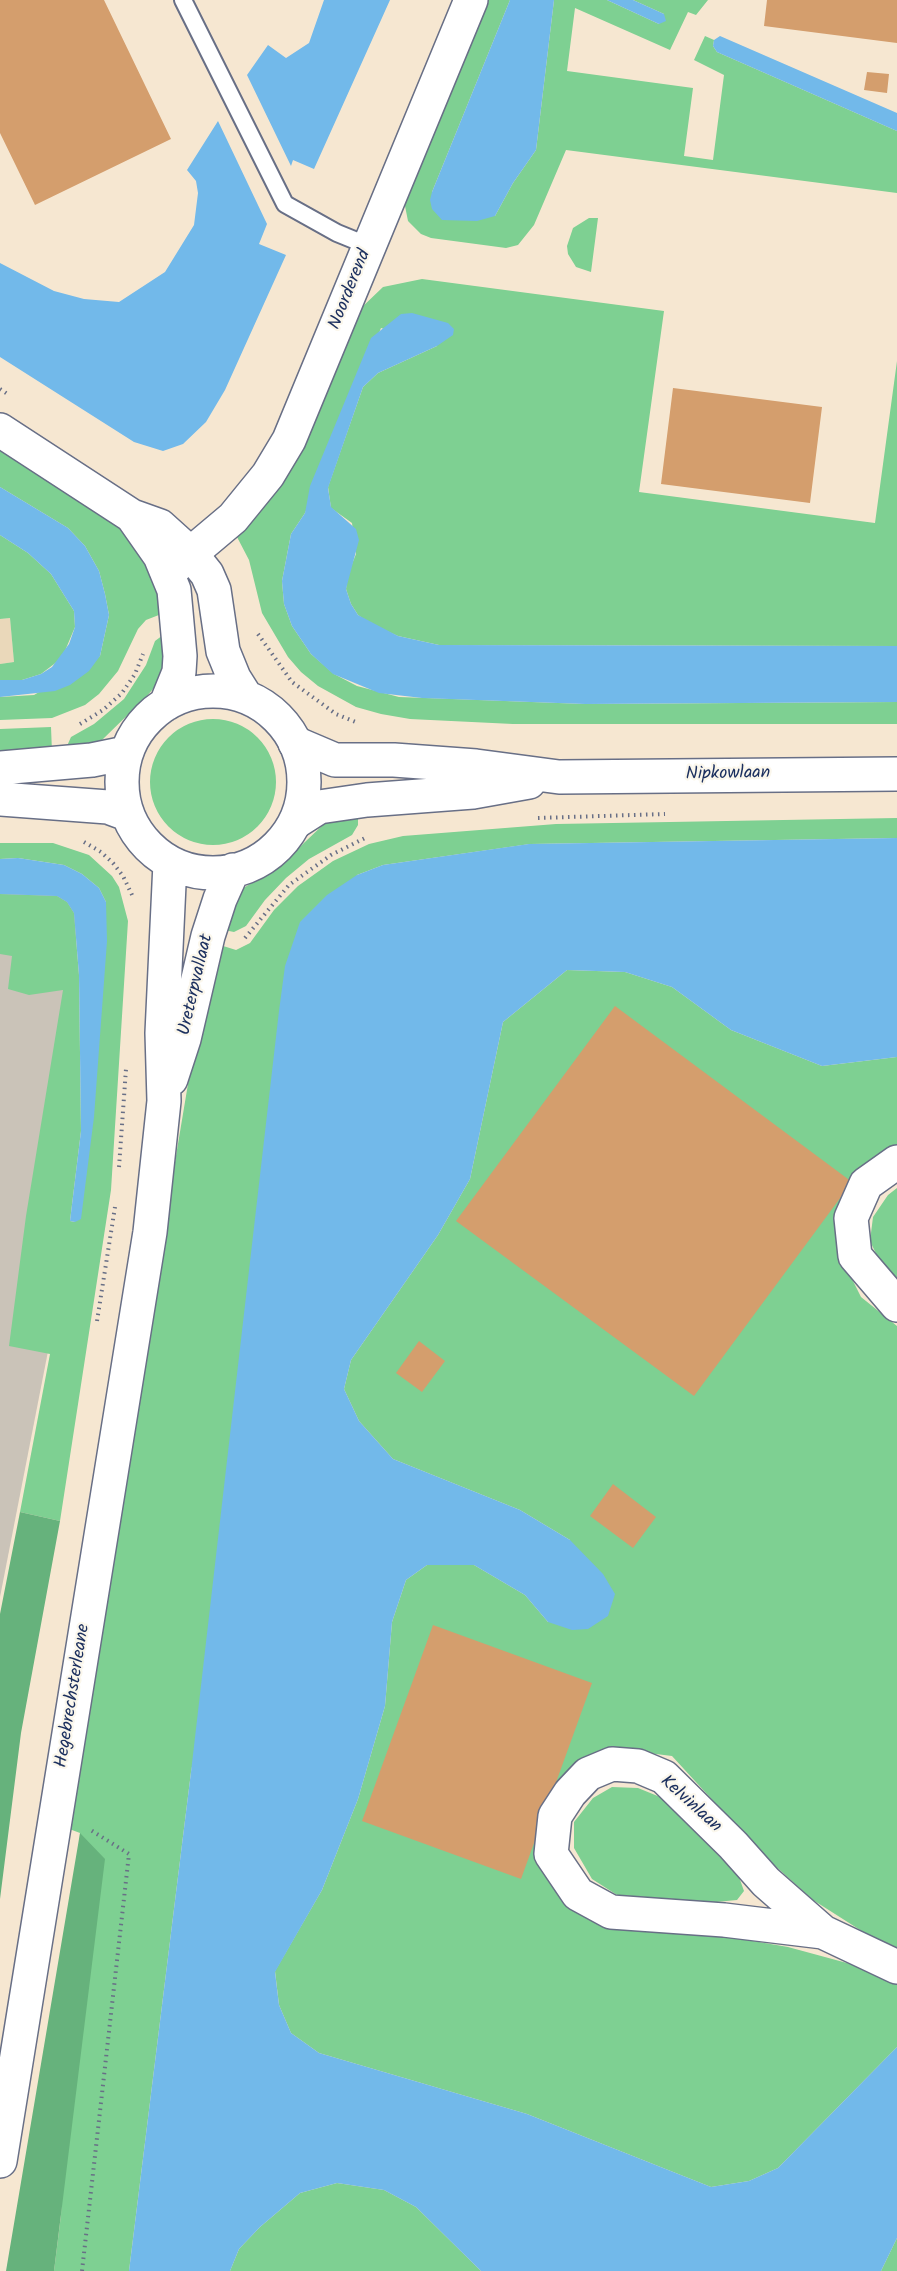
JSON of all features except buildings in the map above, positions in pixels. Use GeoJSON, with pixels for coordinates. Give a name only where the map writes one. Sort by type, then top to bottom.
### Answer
{"type":"FeatureCollection","features":[{"type":"Feature","properties":{"kind":"street","name":"Noorderend"},"geometry":{"type":"LineString","coordinates":[[180,563],[248,502],[289,440],[471,0]]}},
{"type":"Feature","properties":{"kind":"street"},"geometry":{"type":"LineString","coordinates":[[0,430],[132,516],[160,526],[180,563],[211,582],[224,651],[234,678],[246,697]]}},
{"type":"Feature","properties":{"kind":"street"},"geometry":{"type":"LineString","coordinates":[[166,705],[178,672],[180,656],[174,590],[180,563]]}},
{"type":"Feature","properties":{"kind":"street"},"geometry":{"type":"LineString","coordinates":[[209,689],[246,697],[273,713],[295,743],[305,781],[303,804],[297,821],[283,841],[262,858],[233,870],[199,873],[170,863],[140,837],[127,814],[121,785],[126,753],[138,729],[166,705],[188,693],[209,689]]}},
{"type":"Feature","properties":{"kind":"street","name":"Nipkowlaan"},"geometry":{"type":"LineString","coordinates":[[295,743],[335,760],[394,760],[476,766],[559,777],[897,774]]}},
{"type":"Feature","properties":{"kind":"street"},"geometry":{"type":"LineString","coordinates":[[0,768],[92,760],[126,753]]}},
{"type":"Feature","properties":{"kind":"street","name":"Nipkowlaan"},"geometry":{"type":"LineString","coordinates":[[297,821],[319,807],[367,800],[473,792],[559,777]]}},
{"type":"Feature","properties":{"kind":"street"},"geometry":{"type":"LineString","coordinates":[[0,799],[108,807],[127,814]]}},
{"type":"Feature","properties":{"kind":"street","name":"Ureterpvallaat"},"geometry":{"type":"LineString","coordinates":[[150,1232],[164,1101],[162,1033],[170,863]]}},
{"type":"Feature","properties":{"kind":"street","name":"Ureterpvallaat"},"geometry":{"type":"LineString","coordinates":[[164,1101],[184,1039],[208,936],[220,899],[233,870]]}},
{"type":"Feature","properties":{"kind":"street"},"geometry":{"type":"LineString","coordinates":[[897,1162],[866,1184],[851,1218],[855,1256],[897,1305]]}},
{"type":"Feature","properties":{"kind":"street","name":"Hegebrechsterleane"},"geometry":{"type":"LineString","coordinates":[[0,2161],[150,1232]]}},
{"type":"Feature","properties":{"kind":"street","name":"Kelvinlaan"},"geometry":{"type":"LineString","coordinates":[[823,1932],[724,1920],[611,1912],[578,1894],[551,1854],[555,1815],[570,1793],[588,1774],[612,1764],[638,1766],[664,1777],[733,1845],[766,1882],[823,1932],[897,1967]]}},
{"type":"Feature","properties":{"kind":"lane"},"geometry":{"type":"LineString","coordinates":[[183,0],[285,204],[337,233],[369,246]]}},
{"type":"Feature","properties":{"kind":"path"},"geometry":{"type":"LineString","coordinates":[[255,628],[262,643],[292,682],[336,714],[364,726]]}},
{"type":"Feature","properties":{"kind":"path"},"geometry":{"type":"LineString","coordinates":[[527,818],[670,814]]}},
{"type":"Feature","properties":{"kind":"path"},"geometry":{"type":"LineString","coordinates":[[368,837],[377,835]]}},
{"type":"Feature","properties":{"kind":"path"},"geometry":{"type":"LineString","coordinates":[[76,840],[90,845],[113,863],[123,876],[134,903]]}},
{"type":"Feature","properties":{"kind":"path"},"geometry":{"type":"LineString","coordinates":[[118,1176],[126,1061]]}},
{"type":"Feature","properties":{"kind":"path"},"geometry":{"type":"LineString","coordinates":[[96,1329],[116,1200]]}},
{"type":"Feature","properties":{"kind":"path"},"geometry":{"type":"LineString","coordinates":[[56,1808],[129,1854],[82,2271]]}},
{"type":"Feature","properties":{"kind":"shaded area"},"geometry":{"type":"Polygon","coordinates":[[[10,618],[14,662],[0,664],[0,619],[10,618]]]}},
{"type":"Feature","properties":{"kind":"shaded area"},"geometry":{"type":"Polygon","coordinates":[[[77,884],[67,1254],[0,1597],[0,886],[77,884]]]}},
{"type":"Feature","properties":{"kind":"green space"},"geometry":{"type":"Polygon","coordinates":[[[487,0],[510,0],[432,192],[495,216],[513,183],[536,150],[554,0],[607,0],[659,24],[664,14],[633,0],[708,0],[696,15],[688,12],[670,50],[575,8],[567,71],[693,88],[684,156],[713,160],[724,75],[694,60],[705,36],[714,40],[713,46],[717,52],[897,131],[897,193],[566,150],[534,225],[518,245],[506,248],[431,238],[421,234],[408,221],[404,201],[487,0]]]}},
{"type":"Feature","properties":{"kind":"green space"},"geometry":{"type":"Polygon","coordinates":[[[589,218],[598,218],[591,272],[576,267],[568,254],[567,246],[573,228],[589,218]]]}},
{"type":"Feature","properties":{"kind":"green space"},"geometry":{"type":"Polygon","coordinates":[[[422,279],[664,311],[639,492],[875,523],[897,361],[897,646],[439,645],[398,636],[371,624],[358,615],[346,589],[348,574],[356,554],[352,523],[331,508],[328,487],[363,387],[378,373],[437,346],[381,328],[305,513],[291,534],[282,581],[284,604],[292,626],[311,654],[334,674],[357,686],[399,697],[585,704],[897,702],[897,724],[513,724],[410,719],[356,707],[318,686],[301,672],[288,657],[262,613],[249,560],[237,537],[276,491],[360,309],[383,287],[422,279]]]}},
{"type":"Feature","properties":{"kind":"green space"},"geometry":{"type":"Polygon","coordinates":[[[0,448],[128,532],[147,555],[164,613],[146,620],[138,629],[118,671],[99,694],[85,705],[52,718],[0,720],[0,697],[34,695],[100,656],[109,615],[105,594],[99,571],[85,546],[68,528],[0,487],[0,448]]]}},
{"type":"Feature","properties":{"kind":"green space"},"geometry":{"type":"Polygon","coordinates":[[[0,535],[28,553],[51,574],[74,611],[75,627],[62,658],[41,674],[22,680],[0,680],[0,664],[14,662],[10,618],[0,619],[0,535]]]}},
{"type":"Feature","properties":{"kind":"green space"},"geometry":{"type":"Polygon","coordinates":[[[163,635],[167,657],[158,683],[147,696],[102,740],[93,744],[67,746],[71,737],[94,724],[124,699],[146,665],[155,641],[163,635]]]}},
{"type":"Feature","properties":{"kind":"green space"},"geometry":{"type":"Polygon","coordinates":[[[213,719],[237,724],[257,738],[271,758],[276,782],[271,806],[257,826],[237,840],[213,845],[189,840],[169,826],[155,806],[150,782],[155,758],[169,738],[189,724],[213,719]]]}},
{"type":"Feature","properties":{"kind":"green space"},"geometry":{"type":"Polygon","coordinates":[[[51,727],[52,752],[0,757],[0,729],[51,727]]]}},
{"type":"Feature","properties":{"kind":"green space"},"geometry":{"type":"Polygon","coordinates":[[[358,814],[358,825],[352,835],[309,859],[286,878],[265,900],[246,926],[234,932],[224,930],[236,893],[285,861],[326,822],[358,814]]]}},
{"type":"Feature","properties":{"kind":"green space"},"geometry":{"type":"Polygon","coordinates":[[[897,818],[897,838],[530,844],[383,865],[357,875],[191,1772],[129,2271],[54,2271],[61,2215],[80,1833],[64,1827],[196,1036],[220,945],[236,950],[250,943],[274,910],[298,886],[333,861],[369,844],[403,836],[556,824],[897,818]]]}},
{"type":"Feature","properties":{"kind":"green space"},"geometry":{"type":"Polygon","coordinates":[[[0,843],[53,843],[89,855],[112,876],[119,887],[128,921],[111,1190],[60,1521],[20,1512],[50,1354],[9,1346],[26,1216],[63,990],[29,995],[8,989],[12,956],[0,954],[0,894],[57,896],[67,902],[74,913],[79,975],[81,1131],[70,1221],[75,1222],[106,902],[99,888],[82,874],[64,865],[18,858],[0,859],[0,843]]]}},
{"type":"Feature","properties":{"kind":"green space"},"geometry":{"type":"Polygon","coordinates":[[[567,970],[625,972],[672,987],[731,1030],[822,1066],[897,1057],[897,1149],[844,1263],[861,1297],[897,1326],[897,1949],[868,1935],[813,1900],[762,1854],[672,1756],[616,1749],[572,1765],[547,1800],[547,1872],[718,1935],[788,1947],[858,1966],[897,1985],[897,2047],[778,2168],[749,2181],[711,2187],[527,2114],[319,2053],[291,2033],[279,2005],[275,1971],[322,1890],[358,1799],[385,1706],[392,1622],[406,1580],[427,1565],[474,1565],[525,1595],[548,1622],[570,1540],[520,1510],[393,1459],[359,1421],[344,1389],[351,1360],[438,1235],[470,1179],[503,1022],[567,970]]]}},
{"type":"Feature","properties":{"kind":"green space"},"geometry":{"type":"Polygon","coordinates":[[[897,1188],[897,1282],[881,1264],[870,1241],[873,1217],[888,1195],[897,1188]]]}},
{"type":"Feature","properties":{"kind":"green space"},"geometry":{"type":"Polygon","coordinates":[[[20,1512],[60,1521],[21,1733],[0,1899],[0,1614],[20,1512]]]}},
{"type":"Feature","properties":{"kind":"green space"},"geometry":{"type":"Polygon","coordinates":[[[612,1787],[638,1788],[665,1799],[739,1877],[744,1891],[737,1900],[716,1902],[617,1895],[592,1879],[574,1848],[574,1822],[593,1798],[612,1787]]]}},
{"type":"Feature","properties":{"kind":"green space"},"geometry":{"type":"Polygon","coordinates":[[[80,1833],[105,1859],[54,2271],[6,2271],[80,1833]]]}},
{"type":"Feature","properties":{"kind":"green space"},"geometry":{"type":"Polygon","coordinates":[[[337,2183],[384,2190],[416,2207],[481,2271],[230,2271],[239,2249],[260,2227],[300,2193],[337,2183]]]}},
{"type":"Feature","properties":{"kind":"green space"},"geometry":{"type":"Polygon","coordinates":[[[897,2238],[897,2271],[881,2271],[897,2238]]]}},
{"type":"Feature","properties":{"kind":"water"},"geometry":{"type":"Polygon","coordinates":[[[324,0],[390,0],[314,169],[293,160],[291,166],[247,75],[268,45],[286,58],[309,43],[324,0]]]}},
{"type":"Feature","properties":{"kind":"water"},"geometry":{"type":"Polygon","coordinates":[[[510,0],[554,0],[536,150],[513,183],[495,216],[477,221],[442,220],[432,209],[430,200],[432,192],[510,0]]]}},
{"type":"Feature","properties":{"kind":"water"},"geometry":{"type":"Polygon","coordinates":[[[607,0],[633,0],[664,14],[666,21],[659,24],[607,0]]]}},
{"type":"Feature","properties":{"kind":"water"},"geometry":{"type":"Polygon","coordinates":[[[720,36],[897,113],[897,131],[717,52],[713,46],[714,40],[720,36]]]}},
{"type":"Feature","properties":{"kind":"water"},"geometry":{"type":"Polygon","coordinates":[[[218,121],[267,224],[259,244],[286,255],[225,390],[206,422],[183,444],[163,451],[134,442],[0,357],[0,263],[54,291],[84,299],[119,302],[165,272],[194,225],[198,193],[196,181],[187,170],[218,121]]]}},
{"type":"Feature","properties":{"kind":"water"},"geometry":{"type":"Polygon","coordinates":[[[412,313],[448,323],[454,329],[453,335],[437,346],[378,373],[363,387],[328,488],[331,507],[356,529],[359,540],[346,589],[358,615],[398,636],[439,645],[897,646],[897,702],[585,704],[422,698],[379,693],[333,674],[311,654],[292,626],[284,604],[282,581],[291,534],[305,513],[310,486],[371,338],[401,314],[412,313]]]}},
{"type":"Feature","properties":{"kind":"water"},"geometry":{"type":"Polygon","coordinates":[[[0,487],[68,528],[85,546],[99,571],[109,615],[100,656],[89,671],[70,685],[55,691],[0,697],[0,680],[22,680],[41,674],[52,667],[69,644],[75,627],[74,611],[51,574],[28,553],[0,535],[0,487]]]}},
{"type":"Feature","properties":{"kind":"water"},"geometry":{"type":"Polygon","coordinates":[[[897,838],[897,1057],[822,1066],[731,1030],[672,987],[625,972],[567,970],[503,1022],[470,1179],[438,1235],[351,1360],[344,1389],[359,1421],[393,1459],[520,1510],[570,1540],[603,1574],[615,1594],[608,1616],[588,1629],[572,1630],[548,1622],[525,1595],[474,1565],[427,1565],[406,1580],[392,1622],[385,1706],[358,1799],[322,1890],[275,1972],[279,2005],[291,2033],[319,2053],[527,2114],[711,2187],[749,2181],[778,2168],[897,2047],[897,2238],[881,2271],[481,2271],[416,2207],[384,2190],[337,2183],[300,2193],[260,2227],[239,2249],[230,2271],[129,2271],[191,1772],[279,1011],[285,966],[300,922],[327,895],[357,875],[383,865],[529,844],[897,838]]]}},
{"type":"Feature","properties":{"kind":"water"},"geometry":{"type":"Polygon","coordinates":[[[18,858],[64,865],[82,874],[99,888],[106,902],[107,941],[94,1117],[81,1219],[75,1222],[70,1221],[81,1131],[79,975],[74,913],[67,902],[57,896],[0,894],[0,859],[18,858]]]}}]}
